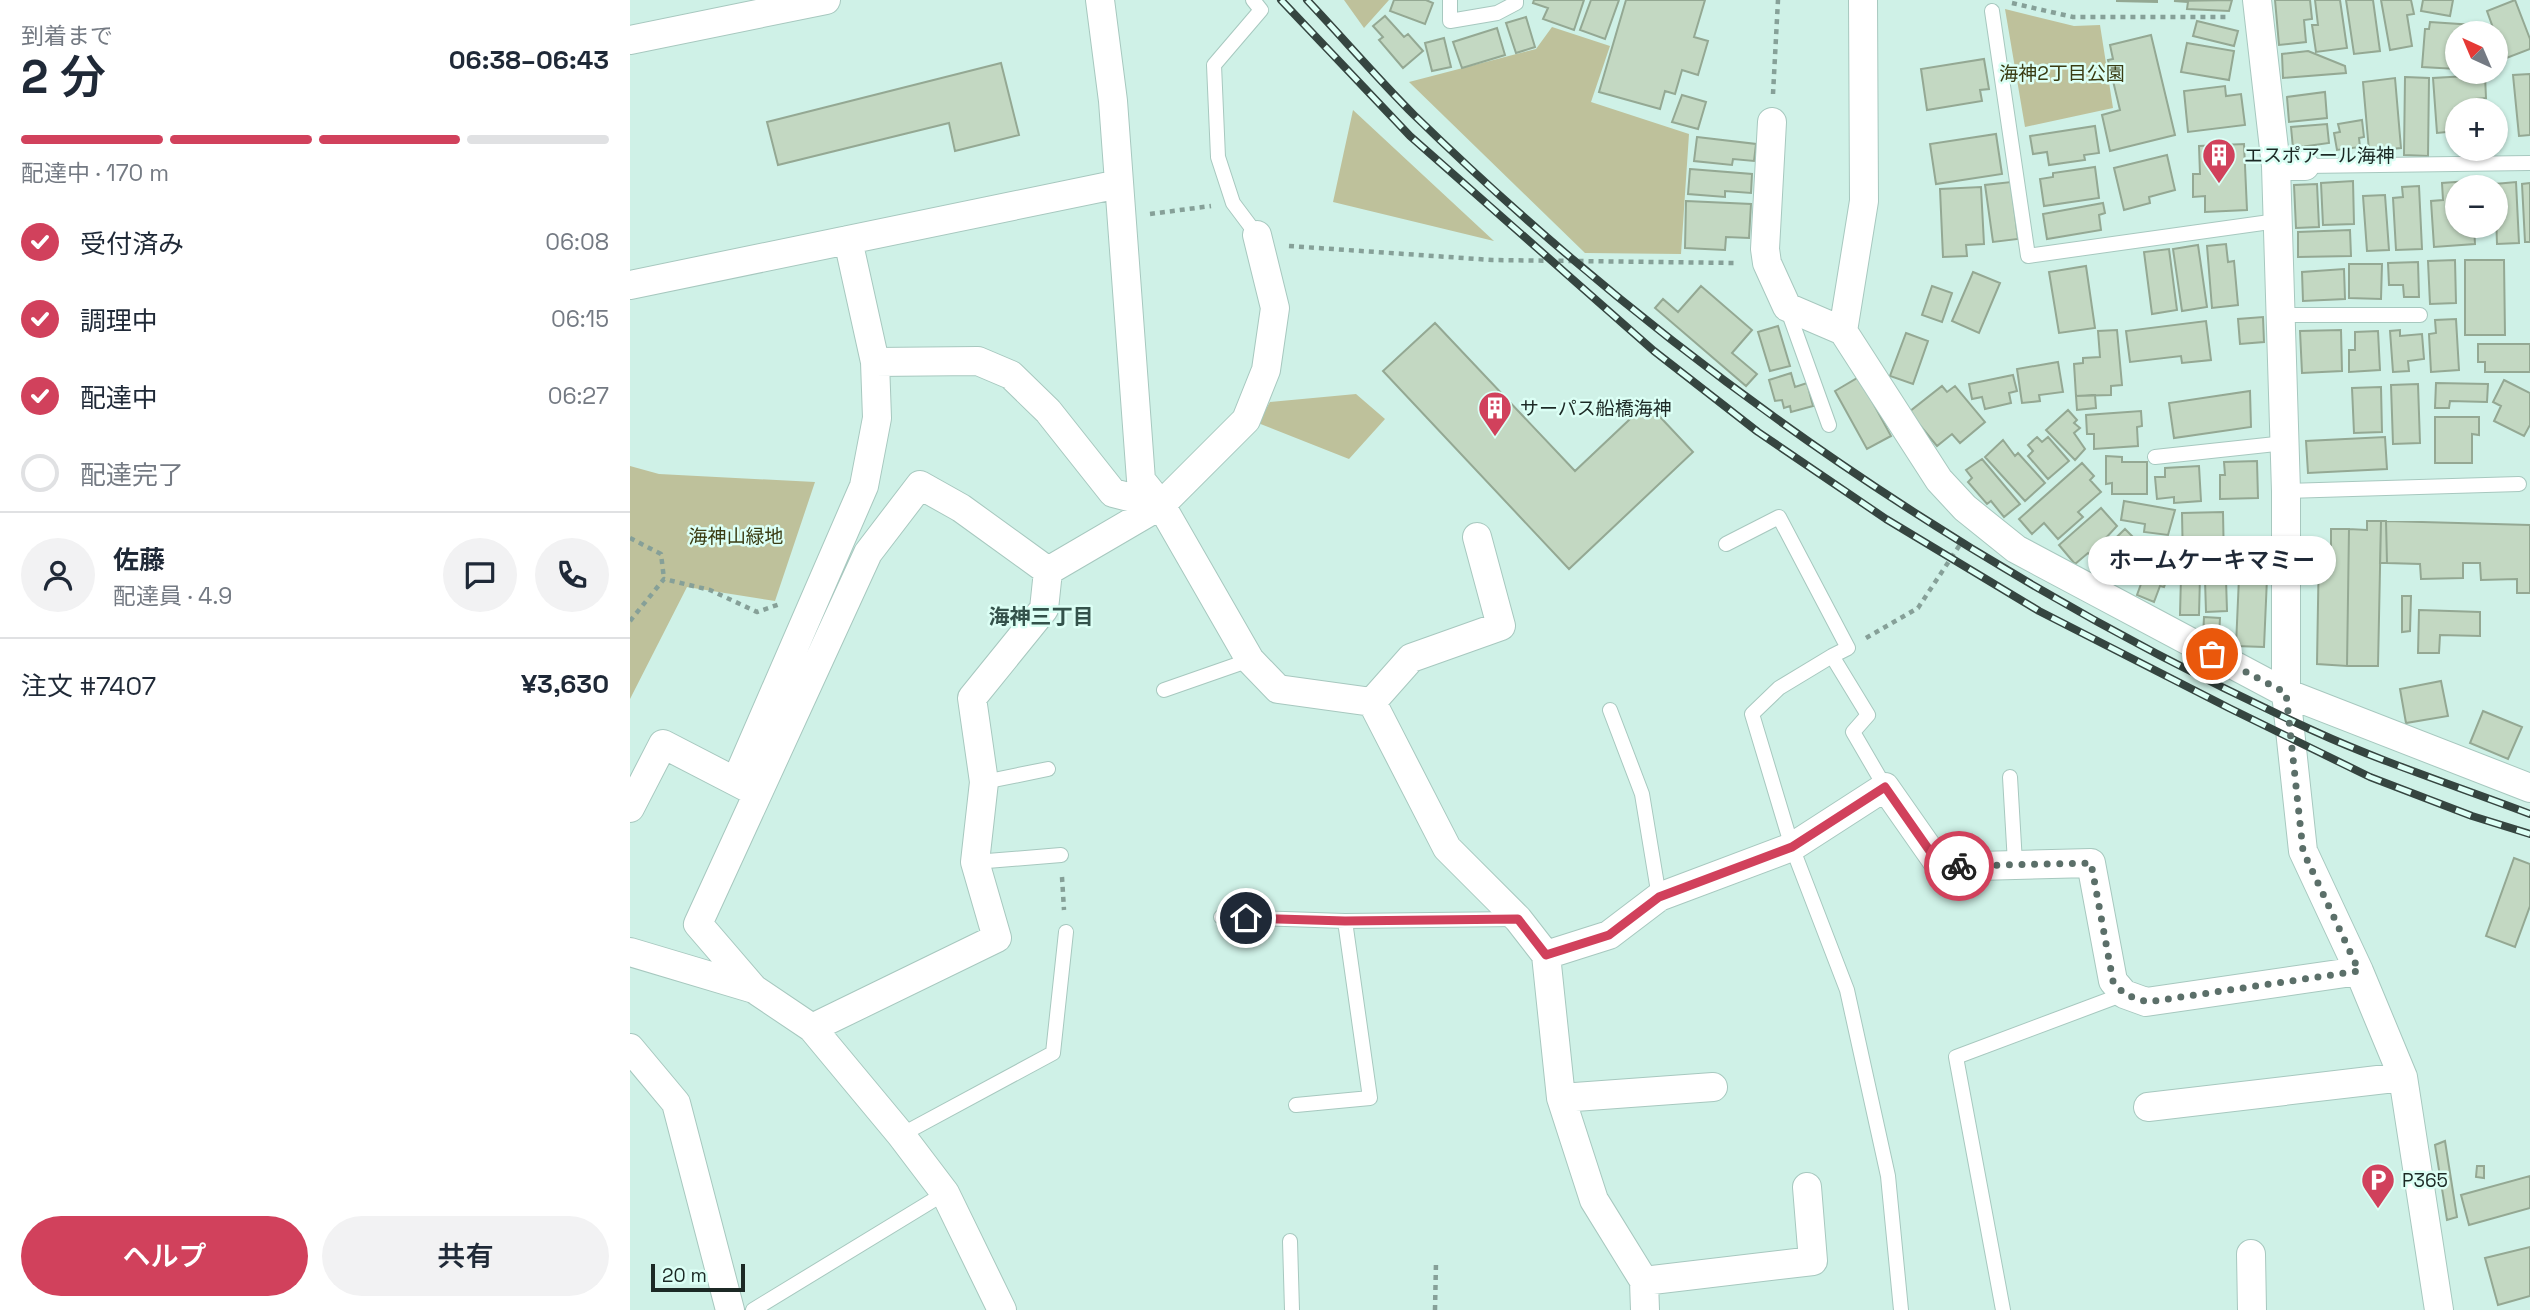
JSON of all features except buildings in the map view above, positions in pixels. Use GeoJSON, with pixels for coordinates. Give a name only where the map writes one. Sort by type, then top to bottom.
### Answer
{"type":"FeatureCollection","features":[{"type":"Feature","properties":{"kind":"street"},"geometry":{"type":"LineString","coordinates":[[630,40],[826,0]]}},
{"type":"Feature","properties":{"kind":"street"},"geometry":{"type":"LineString","coordinates":[[1100,0],[1113,102],[1141,480],[1161,505],[1250,660],[1278,689],[1373,702]]}},
{"type":"Feature","properties":{"kind":"street"},"geometry":{"type":"LineString","coordinates":[[1843,331],[1864,201],[1863,0]]}},
{"type":"Feature","properties":{"kind":"street"},"geometry":{"type":"LineString","coordinates":[[2258,9],[2276,166],[2286,491],[2286,693],[2303,851],[2359,971],[2403,1077],[2439,1310]]}},
{"type":"Feature","properties":{"kind":"street"},"geometry":{"type":"LineString","coordinates":[[1772,122],[1765,249],[1767,263],[1787,307],[1843,331],[1939,480],[1993,533],[2016,549],[2286,693],[2530,788]]}},
{"type":"Feature","properties":{"kind":"street"},"geometry":{"type":"LineString","coordinates":[[2276,166],[2305,166]]}},
{"type":"Feature","properties":{"kind":"street"},"geometry":{"type":"LineString","coordinates":[[630,285],[1119,184]]}},
{"type":"Feature","properties":{"kind":"street"},"geometry":{"type":"LineString","coordinates":[[1048,570],[1161,505],[1246,420],[1266,370],[1275,308],[1257,235]]}},
{"type":"Feature","properties":{"kind":"street"},"geometry":{"type":"LineString","coordinates":[[848,240],[875,362],[877,418],[864,486],[746,787],[698,924],[754,989],[812,1028],[901,1135],[945,1193],[1002,1310]]}},
{"type":"Feature","properties":{"kind":"street"},"geometry":{"type":"LineString","coordinates":[[875,362],[978,361],[1011,374],[1048,411],[1113,493],[1161,505]]}},
{"type":"Feature","properties":{"kind":"street"},"geometry":{"type":"LineString","coordinates":[[746,787],[869,553],[920,485],[961,508],[1048,570]]}},
{"type":"Feature","properties":{"kind":"street"},"geometry":{"type":"LineString","coordinates":[[1373,702],[1411,658],[1501,626],[1477,537]]}},
{"type":"Feature","properties":{"kind":"street"},"geometry":{"type":"LineString","coordinates":[[812,1028],[997,938],[975,862],[984,782],[972,698],[1044,609],[1048,570]]}},
{"type":"Feature","properties":{"kind":"street"},"geometry":{"type":"LineString","coordinates":[[1373,702],[1447,848],[1518,919],[1546,955],[1561,1098],[1594,1200],[1644,1282],[1645,1310]]}},
{"type":"Feature","properties":{"kind":"street"},"geometry":{"type":"LineString","coordinates":[[630,808],[663,744],[746,787]]}},
{"type":"Feature","properties":{"kind":"street"},"geometry":{"type":"LineString","coordinates":[[1546,955],[1609,935],[1659,897],[1792,847],[1885,787],[1941,867],[2091,863],[2113,981],[2124,994],[2147,1002],[2359,971]]}},
{"type":"Feature","properties":{"kind":"street"},"geometry":{"type":"LineString","coordinates":[[630,952],[754,989]]}},
{"type":"Feature","properties":{"kind":"street"},"geometry":{"type":"LineString","coordinates":[[630,1048],[676,1103],[730,1310]]}},
{"type":"Feature","properties":{"kind":"street"},"geometry":{"type":"LineString","coordinates":[[2148,1107],[2403,1077]]}},
{"type":"Feature","properties":{"kind":"street"},"geometry":{"type":"LineString","coordinates":[[1561,1098],[1713,1087]]}},
{"type":"Feature","properties":{"kind":"street"},"geometry":{"type":"LineString","coordinates":[[1644,1282],[1813,1261],[1807,1187]]}},
{"type":"Feature","properties":{"kind":"street"},"geometry":{"type":"LineString","coordinates":[[2250,1254],[2252,1310]]}},
{"type":"Feature","properties":{"kind":"lane"},"geometry":{"type":"LineString","coordinates":[[1253,0],[1261,10],[1214,65],[1218,158],[1233,204],[1257,235]]}},
{"type":"Feature","properties":{"kind":"lane"},"geometry":{"type":"LineString","coordinates":[[1450,0],[1450,21],[1497,13],[1516,3],[1516,0]]}},
{"type":"Feature","properties":{"kind":"lane"},"geometry":{"type":"LineString","coordinates":[[1992,11],[2028,256],[2277,221]]}},
{"type":"Feature","properties":{"kind":"lane"},"geometry":{"type":"LineString","coordinates":[[2305,166],[2530,163]]}},
{"type":"Feature","properties":{"kind":"lane"},"geometry":{"type":"LineString","coordinates":[[1787,307],[1829,425]]}},
{"type":"Feature","properties":{"kind":"lane"},"geometry":{"type":"LineString","coordinates":[[2282,315],[2420,315]]}},
{"type":"Feature","properties":{"kind":"lane"},"geometry":{"type":"LineString","coordinates":[[2155,457],[2285,443]]}},
{"type":"Feature","properties":{"kind":"lane"},"geometry":{"type":"LineString","coordinates":[[2286,491],[2519,484]]}},
{"type":"Feature","properties":{"kind":"lane"},"geometry":{"type":"LineString","coordinates":[[1726,544],[1779,517],[1847,648],[1779,688],[1752,714],[1792,847],[1847,990],[1888,1176],[1901,1310]]}},
{"type":"Feature","properties":{"kind":"lane"},"geometry":{"type":"LineString","coordinates":[[1832,656],[1868,715],[1853,732],[1885,787]]}},
{"type":"Feature","properties":{"kind":"lane"},"geometry":{"type":"LineString","coordinates":[[1164,690],[1250,660]]}},
{"type":"Feature","properties":{"kind":"lane"},"geometry":{"type":"LineString","coordinates":[[1610,709],[1642,794],[1659,897]]}},
{"type":"Feature","properties":{"kind":"lane"},"geometry":{"type":"LineString","coordinates":[[984,782],[1048,769]]}},
{"type":"Feature","properties":{"kind":"lane"},"geometry":{"type":"LineString","coordinates":[[2010,777],[2015,863]]}},
{"type":"Feature","properties":{"kind":"lane"},"geometry":{"type":"LineString","coordinates":[[975,862],[1061,855]]}},
{"type":"Feature","properties":{"kind":"lane"},"geometry":{"type":"LineString","coordinates":[[1221,917],[1345,921],[1518,919]]}},
{"type":"Feature","properties":{"kind":"lane"},"geometry":{"type":"LineString","coordinates":[[1296,1105],[1370,1098],[1345,921]]}},
{"type":"Feature","properties":{"kind":"lane"},"geometry":{"type":"LineString","coordinates":[[901,1135],[1053,1053],[1066,932]]}},
{"type":"Feature","properties":{"kind":"lane"},"geometry":{"type":"LineString","coordinates":[[2003,1310],[1956,1057],[2124,994]]}},
{"type":"Feature","properties":{"kind":"lane"},"geometry":{"type":"LineString","coordinates":[[753,1310],[945,1193]]}},
{"type":"Feature","properties":{"kind":"lane"},"geometry":{"type":"LineString","coordinates":[[1290,1241],[1292,1310]]}},
{"type":"Feature","properties":{"kind":"path"},"geometry":{"type":"LineString","coordinates":[[1772,122],[1778,0]]}},
{"type":"Feature","properties":{"kind":"path"},"geometry":{"type":"LineString","coordinates":[[2004,1],[2073,17],[2258,9]]}},
{"type":"Feature","properties":{"kind":"path"},"geometry":{"type":"LineString","coordinates":[[1121,218],[1233,204]]}},
{"type":"Feature","properties":{"kind":"path"},"geometry":{"type":"LineString","coordinates":[[1257,235],[1296,249],[1492,260],[1767,263]]}},
{"type":"Feature","properties":{"kind":"path"},"geometry":{"type":"LineString","coordinates":[[630,538],[661,554],[664,579],[630,621]]}},
{"type":"Feature","properties":{"kind":"path"},"geometry":{"type":"LineString","coordinates":[[1847,648],[1919,608],[1964,539]]}},
{"type":"Feature","properties":{"kind":"path"},"geometry":{"type":"LineString","coordinates":[[664,579],[710,590],[757,612],[786,602]]}},
{"type":"Feature","properties":{"kind":"path"},"geometry":{"type":"LineString","coordinates":[[1061,855],[1066,932]]}},
{"type":"Feature","properties":{"kind":"path"},"geometry":{"type":"LineString","coordinates":[[1435,1310],[1436,1262]]}},
{"type":"Feature","properties":{"kind":"green space"},"geometry":{"type":"Polygon","coordinates":[[[1344,0],[1389,0],[1364,28],[1344,0]]]}},
{"type":"Feature","properties":{"kind":"green space","name":"海神2丁目公園"},"geometry":{"type":"Polygon","coordinates":[[[2005,9],[2074,26],[2100,25],[2113,108],[2025,127],[2005,9]]]}},
{"type":"Feature","properties":{"kind":"green space"},"geometry":{"type":"Polygon","coordinates":[[[1552,27],[1610,46],[1591,102],[1689,134],[1681,254],[1585,253],[1409,82],[1536,49],[1552,27]]]}},
{"type":"Feature","properties":{"kind":"green space"},"geometry":{"type":"Polygon","coordinates":[[[1353,110],[1494,241],[1333,202],[1353,110]]]}},
{"type":"Feature","properties":{"kind":"green space"},"geometry":{"type":"Polygon","coordinates":[[[1356,394],[1385,419],[1349,459],[1258,423],[1270,402],[1356,394]]]}},
{"type":"Feature","properties":{"kind":"green space","name":"海神山緑地"},"geometry":{"type":"Polygon","coordinates":[[[630,466],[659,474],[815,482],[775,601],[687,587],[630,699],[630,466]]]}},
{"type":"Feature","properties":{"kind":"railway"},"geometry":{"type":"LineString","coordinates":[[1281,0],[1410,136],[1654,351],[1758,432],[1886,519],[2039,611],[2370,777],[2472,816],[2530,834]]}},
{"type":"Feature","properties":{"kind":"railway"},"geometry":{"type":"LineString","coordinates":[[1307,0],[1414,115],[1514,208],[1618,297],[1726,382],[1838,462],[1952,537],[2070,606],[2191,671],[2340,743],[2530,814]]}},
{"type":"Feature","properties":{"kind":"way so far"},"geometry":{"type":"LineString","coordinates":[[1959,866],[2091,863],[2113,981],[2124,994],[2147,1002],[2359,971],[2303,851],[2286,693],[2212,654]]}},
{"type":"Feature","properties":{"kind":"place","name":"エスポアール海神"},"geometry":{"type":"Point","coordinates":[2219,185]}},
{"type":"Feature","properties":{"kind":"place","name":"サーパス船橋海神"},"geometry":{"type":"Point","coordinates":[1495,438]}},
{"type":"Feature","properties":{"kind":"place","name":"ホームケーキマミー"},"geometry":{"type":"Point","coordinates":[2212,654]}},
{"type":"Feature","properties":{"kind":"place","name":"P365"},"geometry":{"type":"Point","coordinates":[2378,1210]}},
{"type":"Feature","properties":{"kind":"district","name":"海神三丁目"},"geometry":{"type":"Point","coordinates":[1041,616]}},
{"type":"Feature","properties":{"kind":"route"},"geometry":{"type":"LineString","coordinates":[[1246,918],[1345,921],[1518,919],[1546,955],[1609,935],[1659,897],[1792,847],[1885,787],[1941,867],[1959,866]]}}]}
